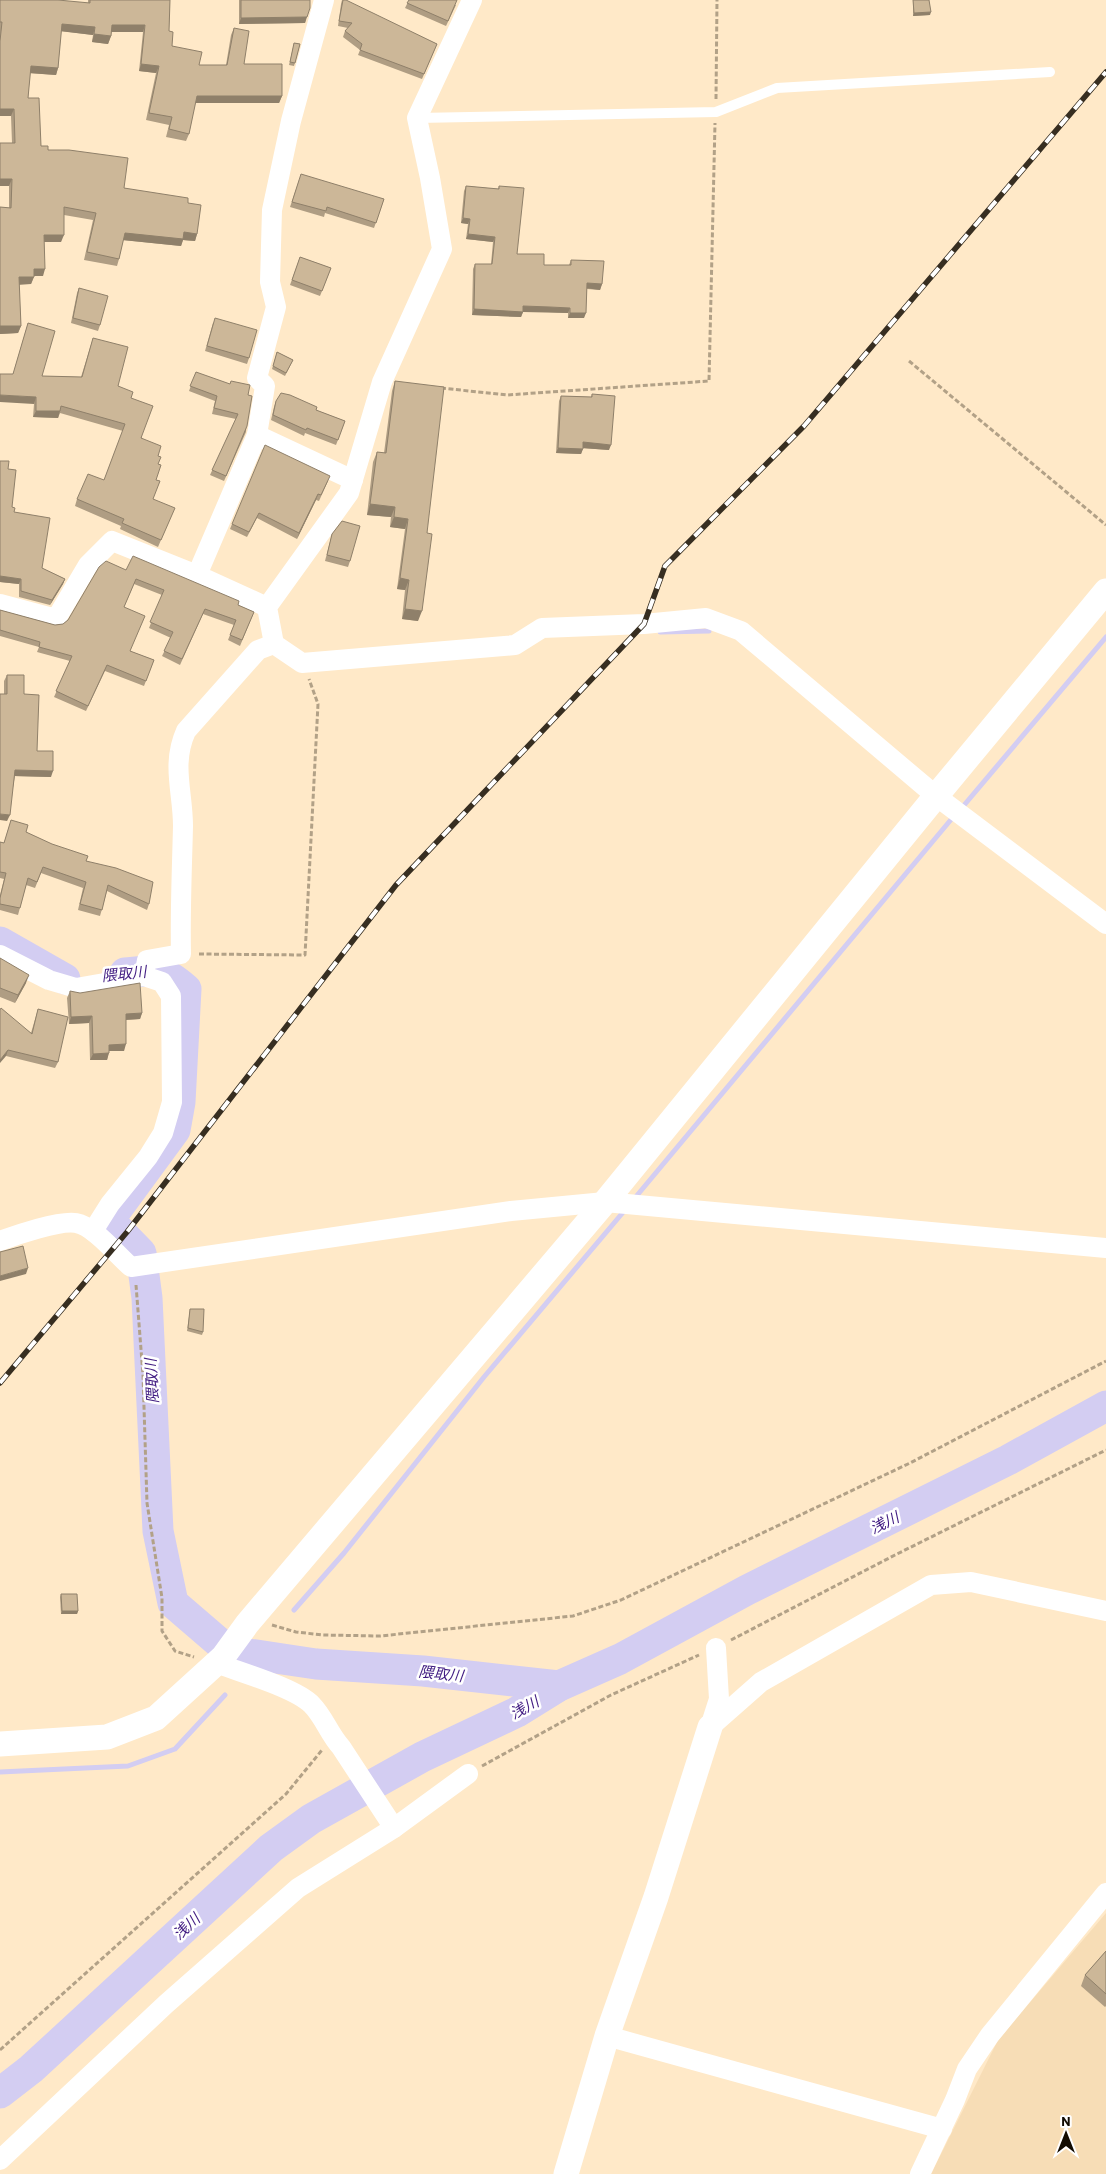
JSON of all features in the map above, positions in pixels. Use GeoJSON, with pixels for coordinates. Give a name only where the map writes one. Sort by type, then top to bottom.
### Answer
{"type":"FeatureCollection","features":[{"type":"Feature","properties":{"kind":"street"},"geometry":{"type":"LineString","coordinates":[[197,575],[257,435],[265,386],[257,378],[276,307],[270,282],[272,210],[291,121],[324,0]]}},
{"type":"Feature","properties":{"kind":"street"},"geometry":{"type":"LineString","coordinates":[[472,0],[417,118],[430,178],[442,249],[382,382],[350,493],[266,607],[274,644],[302,662],[515,645],[542,628],[644,624],[706,618],[741,631],[936,796],[1106,924]]}},
{"type":"Feature","properties":{"kind":"street"},"geometry":{"type":"LineString","coordinates":[[257,435],[353,480]]}},
{"type":"Feature","properties":{"kind":"street"},"geometry":{"type":"LineString","coordinates":[[0,604],[56,619],[88,565],[112,541],[197,575],[266,607]]}},
{"type":"Feature","properties":{"kind":"street"},"geometry":{"type":"LineString","coordinates":[[0,1744],[107,1738],[156,1718],[219,1660],[605,1202],[1106,591]]}},
{"type":"Feature","properties":{"kind":"street"},"geometry":{"type":"LineString","coordinates":[[144,972],[147,960],[182,954],[180,906],[183,824],[177,768],[179,746],[186,731],[258,650],[274,644]]}},
{"type":"Feature","properties":{"kind":"street"},"geometry":{"type":"LineString","coordinates":[[0,955],[49,980],[76,988],[144,972],[162,982],[171,996],[172,1102],[163,1133],[148,1157],[110,1204],[93,1232]]}},
{"type":"Feature","properties":{"kind":"street"},"geometry":{"type":"LineString","coordinates":[[0,1241],[26,1232],[76,1223],[93,1232],[138,1266],[511,1211],[605,1202],[1106,1248]]}},
{"type":"Feature","properties":{"kind":"street"},"geometry":{"type":"LineString","coordinates":[[710,1727],[761,1682],[931,1585],[971,1582],[1106,1611]]}},
{"type":"Feature","properties":{"kind":"street"},"geometry":{"type":"LineString","coordinates":[[566,2174],[607,2036],[656,1897],[719,1698],[716,1648]]}},
{"type":"Feature","properties":{"kind":"street"},"geometry":{"type":"LineString","coordinates":[[219,1660],[291,1691],[312,1704],[392,1824]]}},
{"type":"Feature","properties":{"kind":"street"},"geometry":{"type":"LineString","coordinates":[[0,2160],[166,2004],[298,1888],[468,1774]]}},
{"type":"Feature","properties":{"kind":"street"},"geometry":{"type":"LineString","coordinates":[[920,2174],[942,2129],[967,2069],[990,2035],[1106,1893]]}},
{"type":"Feature","properties":{"kind":"street"},"geometry":{"type":"LineString","coordinates":[[607,2036],[942,2129]]}},
{"type":"Feature","properties":{"kind":"lane"},"geometry":{"type":"LineString","coordinates":[[417,118],[716,112],[776,88],[1050,72]]}},
{"type":"Feature","properties":{"kind":"path"},"geometry":{"type":"LineString","coordinates":[[440,388],[507,396],[708,381],[716,112],[717,0]]}},
{"type":"Feature","properties":{"kind":"path"},"geometry":{"type":"LineString","coordinates":[[909,361],[1106,525]]}},
{"type":"Feature","properties":{"kind":"path"},"geometry":{"type":"LineString","coordinates":[[182,954],[305,955],[318,704],[302,662]]}},
{"type":"Feature","properties":{"kind":"path"},"geometry":{"type":"LineString","coordinates":[[138,1266],[137,1291],[144,1375],[147,1503],[162,1598],[162,1631],[176,1651],[219,1660]]}},
{"type":"Feature","properties":{"kind":"path"},"geometry":{"type":"LineString","coordinates":[[250,1622],[296,1632],[322,1635],[380,1636],[573,1616],[621,1600],[910,1463],[1106,1361]]}},
{"type":"Feature","properties":{"kind":"path"},"geometry":{"type":"LineString","coordinates":[[468,1774],[611,1695],[716,1648],[894,1555],[1106,1450]]}},
{"type":"Feature","properties":{"kind":"path"},"geometry":{"type":"LineString","coordinates":[[0,2050],[286,1794],[337,1742]]}},
{"type":"Feature","properties":{"kind":"shaded area"},"geometry":{"type":"Polygon","coordinates":[[[1106,1913],[1106,2174],[931,2174],[998,2040],[1106,1913]]]}},
{"type":"Feature","properties":{"kind":"building"},"geometry":{"type":"Polygon","coordinates":[[[0,0],[58,0],[90,3],[90,0],[170,0],[169,31],[173,32],[172,46],[202,52],[199,65],[227,65],[234,28],[249,31],[244,64],[282,64],[282,96],[197,96],[189,134],[169,129],[172,117],[149,113],[159,66],[141,64],[145,25],[112,25],[111,36],[94,34],[95,27],[62,24],[58,68],[31,66],[28,98],[39,98],[41,146],[48,146],[48,150],[69,150],[128,158],[124,188],[188,198],[188,203],[201,205],[197,234],[184,232],[183,239],[125,233],[119,259],[87,252],[96,213],[64,207],[64,235],[44,235],[45,269],[34,269],[34,277],[19,277],[21,326],[0,326],[0,207],[11,208],[12,179],[0,179],[0,143],[15,143],[14,109],[0,109],[0,41],[2,22],[0,22],[0,0]]]}},
{"type":"Feature","properties":{"kind":"building"},"geometry":{"type":"Polygon","coordinates":[[[241,0],[310,0],[310,8],[307,17],[241,18],[241,0]]]}},
{"type":"Feature","properties":{"kind":"building"},"geometry":{"type":"Polygon","coordinates":[[[343,0],[437,44],[424,74],[360,50],[362,44],[345,31],[352,23],[339,21],[343,0]]]}},
{"type":"Feature","properties":{"kind":"building"},"geometry":{"type":"Polygon","coordinates":[[[409,0],[457,0],[448,21],[407,3],[409,0]]]}},
{"type":"Feature","properties":{"kind":"building"},"geometry":{"type":"Polygon","coordinates":[[[913,0],[929,0],[931,12],[914,13],[913,0]]]}},
{"type":"Feature","properties":{"kind":"building"},"geometry":{"type":"Polygon","coordinates":[[[294,43],[300,44],[295,63],[290,62],[294,43]]]}},
{"type":"Feature","properties":{"kind":"building"},"geometry":{"type":"Polygon","coordinates":[[[301,174],[384,199],[376,223],[327,207],[326,211],[292,202],[301,174]]]}},
{"type":"Feature","properties":{"kind":"building"},"geometry":{"type":"Polygon","coordinates":[[[466,186],[499,189],[499,186],[524,188],[517,254],[544,254],[544,265],[571,265],[571,260],[604,261],[602,284],[587,283],[586,313],[570,313],[570,308],[523,306],[523,312],[474,309],[475,264],[492,264],[495,237],[468,234],[470,219],[463,218],[466,186]]]}},
{"type":"Feature","properties":{"kind":"building"},"geometry":{"type":"Polygon","coordinates":[[[300,257],[331,268],[322,291],[292,280],[300,257]]]}},
{"type":"Feature","properties":{"kind":"building"},"geometry":{"type":"Polygon","coordinates":[[[79,288],[108,296],[100,325],[73,318],[79,288]]]}},
{"type":"Feature","properties":{"kind":"building"},"geometry":{"type":"Polygon","coordinates":[[[215,318],[257,330],[249,358],[207,346],[215,318]]]}},
{"type":"Feature","properties":{"kind":"building"},"geometry":{"type":"Polygon","coordinates":[[[28,323],[55,331],[42,376],[82,377],[93,338],[128,347],[118,386],[133,392],[131,398],[153,406],[141,438],[161,446],[158,456],[161,457],[158,464],[161,465],[156,480],[160,481],[153,499],[175,508],[161,540],[122,523],[124,519],[77,499],[88,474],[104,480],[125,424],[61,406],[60,411],[36,411],[36,397],[0,395],[0,374],[13,374],[28,323]]]}},
{"type":"Feature","properties":{"kind":"building"},"geometry":{"type":"Polygon","coordinates":[[[277,352],[293,360],[286,373],[273,366],[277,352]]]}},
{"type":"Feature","properties":{"kind":"building"},"geometry":{"type":"Polygon","coordinates":[[[196,372],[230,384],[231,381],[250,385],[248,395],[252,396],[247,426],[226,476],[212,470],[238,414],[214,408],[217,396],[190,386],[196,372]]]}},
{"type":"Feature","properties":{"kind":"building"},"geometry":{"type":"Polygon","coordinates":[[[395,381],[444,387],[427,533],[432,534],[422,611],[405,609],[409,580],[400,578],[408,519],[394,517],[395,507],[370,504],[377,452],[386,453],[395,381]]]}},
{"type":"Feature","properties":{"kind":"building"},"geometry":{"type":"Polygon","coordinates":[[[281,393],[290,395],[317,407],[316,410],[345,421],[338,440],[307,428],[306,430],[273,415],[276,401],[281,393]]]}},
{"type":"Feature","properties":{"kind":"building"},"geometry":{"type":"Polygon","coordinates":[[[592,394],[615,396],[611,445],[583,442],[583,449],[558,448],[561,396],[592,397],[592,394]]]}},
{"type":"Feature","properties":{"kind":"building"},"geometry":{"type":"Polygon","coordinates":[[[265,445],[330,476],[321,495],[318,494],[299,533],[259,513],[249,532],[232,524],[265,445]]]}},
{"type":"Feature","properties":{"kind":"building"},"geometry":{"type":"Polygon","coordinates":[[[0,461],[9,461],[8,469],[16,470],[12,507],[15,508],[14,512],[50,518],[42,568],[65,579],[52,600],[21,591],[21,579],[0,576],[0,461]]]}},
{"type":"Feature","properties":{"kind":"building"},"geometry":{"type":"Polygon","coordinates":[[[342,521],[360,526],[350,561],[327,555],[332,534],[342,521]]]}},
{"type":"Feature","properties":{"kind":"building"},"geometry":{"type":"Polygon","coordinates":[[[133,556],[239,601],[238,605],[254,612],[242,640],[230,635],[236,620],[205,609],[182,659],[164,651],[173,632],[150,622],[164,590],[136,579],[124,607],[145,616],[130,651],[154,660],[146,681],[107,665],[88,706],[56,691],[72,656],[39,647],[40,642],[0,630],[0,610],[55,625],[63,624],[68,620],[99,567],[106,561],[126,570],[133,556]]]}},
{"type":"Feature","properties":{"kind":"building"},"geometry":{"type":"Polygon","coordinates":[[[7,675],[24,675],[24,694],[39,695],[37,751],[53,751],[53,771],[15,770],[10,815],[0,814],[0,694],[7,694],[7,675]]]}},
{"type":"Feature","properties":{"kind":"building"},"geometry":{"type":"Polygon","coordinates":[[[11,820],[28,825],[26,832],[52,844],[88,856],[86,861],[116,868],[153,882],[149,904],[108,885],[102,910],[80,904],[86,882],[43,867],[37,882],[28,878],[20,908],[0,904],[6,873],[0,872],[0,842],[4,843],[11,820]]]}},
{"type":"Feature","properties":{"kind":"building"},"geometry":{"type":"Polygon","coordinates":[[[0,958],[29,975],[18,995],[0,988],[0,958]]]}},
{"type":"Feature","properties":{"kind":"building"},"geometry":{"type":"Polygon","coordinates":[[[140,983],[142,1013],[126,1014],[126,1044],[109,1045],[109,1053],[93,1054],[92,1016],[71,1017],[70,991],[80,993],[140,983]]]}},
{"type":"Feature","properties":{"kind":"building"},"geometry":{"type":"Polygon","coordinates":[[[1,1008],[32,1034],[38,1009],[68,1017],[58,1062],[8,1050],[0,1060],[1,1008]]]}},
{"type":"Feature","properties":{"kind":"building"},"geometry":{"type":"Polygon","coordinates":[[[23,1246],[28,1268],[0,1276],[0,1252],[23,1246]]]}},
{"type":"Feature","properties":{"kind":"building"},"geometry":{"type":"Polygon","coordinates":[[[190,1309],[204,1309],[203,1332],[188,1328],[190,1309]]]}},
{"type":"Feature","properties":{"kind":"building"},"geometry":{"type":"Polygon","coordinates":[[[61,1594],[77,1594],[78,1611],[62,1611],[61,1594]]]}},
{"type":"Feature","properties":{"kind":"building"},"geometry":{"type":"Polygon","coordinates":[[[1106,1951],[1106,1994],[1085,1975],[1106,1951]]]}},
{"type":"Feature","properties":{"kind":"waterway"},"geometry":{"type":"LineString","coordinates":[[660,632],[709,631]]}},
{"type":"Feature","properties":{"kind":"waterway"},"geometry":{"type":"LineString","coordinates":[[960,810],[1106,637]]}},
{"type":"Feature","properties":{"kind":"waterway"},"geometry":{"type":"LineString","coordinates":[[634,1199],[954,816]]}},
{"type":"Feature","properties":{"kind":"waterway","name":"隈取川"},"geometry":{"type":"LineString","coordinates":[[0,942],[65,979]]}},
{"type":"Feature","properties":{"kind":"waterway","name":"隈取川"},"geometry":{"type":"LineString","coordinates":[[125,973],[144,971],[164,973],[186,989],[180,1102],[175,1130],[109,1220],[141,1253],[147,1298],[158,1531],[173,1603],[223,1646],[242,1653],[316,1664],[423,1671],[559,1686]]}},
{"type":"Feature","properties":{"kind":"waterway"},"geometry":{"type":"LineString","coordinates":[[294,1610],[344,1553],[484,1377],[625,1210]]}},
{"type":"Feature","properties":{"kind":"waterway","name":"浅川"},"geometry":{"type":"LineString","coordinates":[[0,2093],[31,2069],[271,1848],[311,1819],[422,1757],[517,1712],[559,1686],[620,1659],[747,1590],[1008,1460],[1106,1406]]}},
{"type":"Feature","properties":{"kind":"waterway"},"geometry":{"type":"LineString","coordinates":[[0,1772],[128,1766],[175,1749],[225,1695]]}},
{"type":"Feature","properties":{"kind":"railway"},"geometry":{"type":"LineString","coordinates":[[0,1383],[127,1232],[396,885],[644,624],[665,566],[804,426],[1106,72]]}}]}
